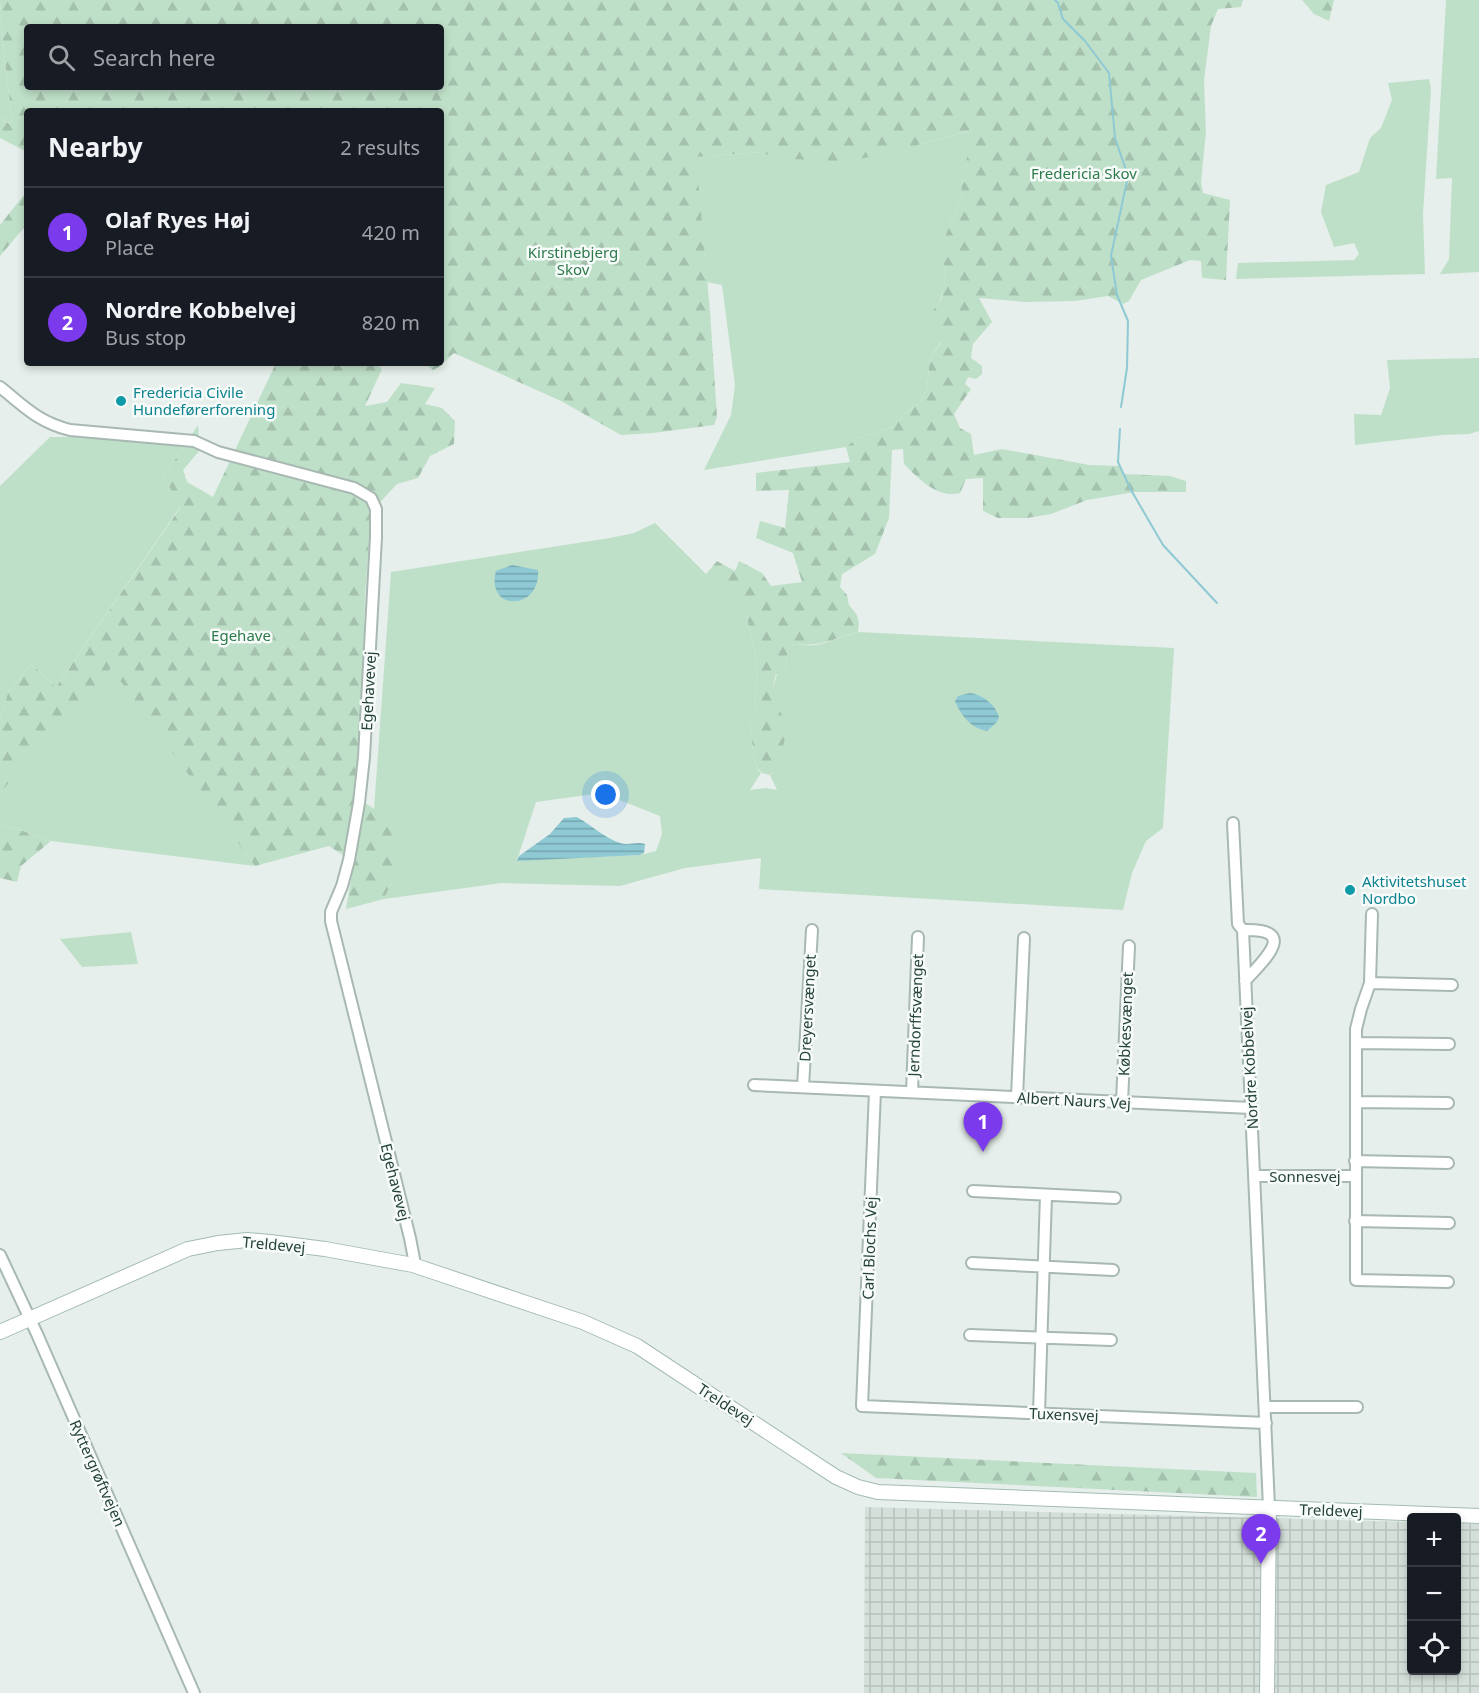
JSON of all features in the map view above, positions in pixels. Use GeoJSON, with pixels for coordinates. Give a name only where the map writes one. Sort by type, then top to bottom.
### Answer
{"type":"FeatureCollection","features":[{"type":"Feature","properties":{"kind":"street","name":"Egehavevej"},"geometry":{"type":"LineString","coordinates":[[0,387],[33,414],[57,427],[194,441],[218,452],[354,488],[371,498],[376,509],[376,537],[364,758],[349,860],[342,886],[331,912],[331,921],[410,1238],[414,1265]]}},
{"type":"Feature","properties":{"kind":"street","name":"Nordre Kobbelvej"},"geometry":{"type":"LineString","coordinates":[[1233,824],[1238,924],[1243,930],[1266,1423],[1269,1507],[1267,1693]]}},
{"type":"Feature","properties":{"kind":"street","name":"Sonnesvej"},"geometry":{"type":"LineString","coordinates":[[1372,914],[1370,984],[1356,1029],[1356,1281],[1448,1282]]}},
{"type":"Feature","properties":{"kind":"street","name":"Dreyersvænget"},"geometry":{"type":"LineString","coordinates":[[803,1087],[812,930]]}},
{"type":"Feature","properties":{"kind":"street"},"geometry":{"type":"LineString","coordinates":[[1243,930],[1265,931],[1272,936],[1273,945],[1272,951],[1245,981]]}},
{"type":"Feature","properties":{"kind":"street","name":"Jerndorffsvænget"},"geometry":{"type":"LineString","coordinates":[[912,1092],[918,937]]}},
{"type":"Feature","properties":{"kind":"street"},"geometry":{"type":"LineString","coordinates":[[1017,1097],[1024,938]]}},
{"type":"Feature","properties":{"kind":"street","name":"Købkesvænget"},"geometry":{"type":"LineString","coordinates":[[1122,1102],[1129,946]]}},
{"type":"Feature","properties":{"kind":"street"},"geometry":{"type":"LineString","coordinates":[[1370,984],[1440,979],[1452,985]]}},
{"type":"Feature","properties":{"kind":"street"},"geometry":{"type":"LineString","coordinates":[[1356,1042],[1449,1044]]}},
{"type":"Feature","properties":{"kind":"street","name":"Albert Naurs Vej"},"geometry":{"type":"LineString","coordinates":[[754,1085],[1251,1107]]}},
{"type":"Feature","properties":{"kind":"street","name":"Carl Blochs Vej"},"geometry":{"type":"LineString","coordinates":[[862,1406],[875,1090]]}},
{"type":"Feature","properties":{"kind":"street"},"geometry":{"type":"LineString","coordinates":[[1356,1102],[1448,1103]]}},
{"type":"Feature","properties":{"kind":"street","name":"Sonnesvej"},"geometry":{"type":"LineString","coordinates":[[1355,1161],[1448,1163]]}},
{"type":"Feature","properties":{"kind":"street","name":"Sonnesvej"},"geometry":{"type":"LineString","coordinates":[[1254,1176],[1355,1176]]}},
{"type":"Feature","properties":{"kind":"street"},"geometry":{"type":"LineString","coordinates":[[974,1191],[1115,1198]]}},
{"type":"Feature","properties":{"kind":"street"},"geometry":{"type":"LineString","coordinates":[[1039,1413],[1046,1195]]}},
{"type":"Feature","properties":{"kind":"street"},"geometry":{"type":"LineString","coordinates":[[1355,1221],[1449,1223]]}},
{"type":"Feature","properties":{"kind":"street","name":"Treldevej"},"geometry":{"type":"LineString","coordinates":[[0,1332],[188,1249],[247,1240],[270,1242],[326,1249],[414,1265],[583,1322],[638,1346],[836,1477],[858,1487],[904,1493],[1479,1516]]}},
{"type":"Feature","properties":{"kind":"street","name":"Ryttergrøftvejen"},"geometry":{"type":"LineString","coordinates":[[0,1255],[194,1693]]}},
{"type":"Feature","properties":{"kind":"street"},"geometry":{"type":"LineString","coordinates":[[972,1263],[1113,1270]]}},
{"type":"Feature","properties":{"kind":"street"},"geometry":{"type":"LineString","coordinates":[[970,1335],[1111,1340]]}},
{"type":"Feature","properties":{"kind":"street","name":"Tuxensvej"},"geometry":{"type":"LineString","coordinates":[[862,1406],[1266,1423]]}},
{"type":"Feature","properties":{"kind":"street"},"geometry":{"type":"LineString","coordinates":[[1265,1407],[1357,1407]]}},
{"type":"Feature","properties":{"kind":"shaded area"},"geometry":{"type":"Polygon","coordinates":[[[865,1507],[1407,1522],[1407,1675],[1461,1675],[1461,1523],[1479,1524],[1479,1693],[864,1693],[865,1507]]]}},
{"type":"Feature","properties":{"kind":"green space"},"geometry":{"type":"Polygon","coordinates":[[[0,0],[12,120],[11,124],[0,118],[0,0]]]}},
{"type":"Feature","properties":{"kind":"green space"},"geometry":{"type":"Polygon","coordinates":[[[0,0],[1243,0],[1241,7],[1218,9],[1211,26],[1204,80],[1206,132],[1201,182],[1203,193],[1230,200],[1226,280],[1202,278],[1201,261],[1190,260],[1141,280],[1129,301],[1123,304],[1108,296],[1075,301],[1026,302],[979,298],[992,322],[973,344],[971,358],[982,366],[982,374],[976,379],[968,377],[965,384],[971,389],[954,414],[960,428],[971,434],[974,455],[1002,449],[1089,465],[1120,466],[1124,474],[1170,476],[1186,481],[1186,492],[1135,492],[1087,500],[1051,514],[1027,518],[998,518],[983,511],[983,478],[966,479],[960,493],[944,493],[929,486],[904,464],[903,449],[892,450],[889,518],[875,554],[842,574],[840,587],[847,595],[849,605],[857,615],[858,632],[820,643],[795,644],[788,650],[785,670],[783,674],[776,674],[773,691],[786,730],[785,739],[777,765],[770,775],[762,773],[755,765],[750,726],[755,717],[757,662],[746,614],[706,574],[717,561],[735,571],[739,561],[762,573],[771,586],[802,582],[793,553],[756,538],[760,521],[785,528],[789,490],[756,491],[756,473],[850,462],[846,447],[857,438],[893,427],[905,413],[920,403],[927,389],[930,358],[941,343],[941,337],[932,322],[933,311],[941,299],[945,279],[946,266],[941,263],[939,257],[959,203],[972,130],[848,162],[775,158],[761,152],[696,157],[717,417],[714,425],[621,435],[561,401],[454,353],[444,362],[444,108],[24,108],[24,150],[0,138],[0,118],[10,124],[12,120],[0,0]]]}},
{"type":"Feature","properties":{"kind":"green space"},"geometry":{"type":"Polygon","coordinates":[[[1302,0],[1334,0],[1329,21],[1314,14],[1302,0]]]}},
{"type":"Feature","properties":{"kind":"green space"},"geometry":{"type":"Polygon","coordinates":[[[1446,0],[1479,0],[1479,272],[1440,274],[1449,259],[1452,178],[1436,179],[1446,0]]]}},
{"type":"Feature","properties":{"kind":"green space"},"geometry":{"type":"Polygon","coordinates":[[[1429,79],[1431,89],[1423,214],[1425,274],[1236,279],[1238,263],[1354,260],[1359,254],[1354,243],[1334,247],[1321,212],[1326,185],[1359,172],[1370,138],[1381,128],[1392,100],[1388,83],[1429,79]]]}},
{"type":"Feature","properties":{"kind":"green space"},"geometry":{"type":"Polygon","coordinates":[[[973,130],[959,203],[944,239],[946,266],[944,287],[939,303],[933,311],[941,342],[930,358],[927,389],[920,403],[905,413],[893,427],[857,438],[846,447],[704,470],[731,415],[735,385],[722,285],[707,282],[695,157],[761,152],[775,158],[918,145],[973,130]]]}},
{"type":"Feature","properties":{"kind":"green space"},"geometry":{"type":"Polygon","coordinates":[[[24,195],[24,228],[0,256],[0,225],[24,195]]]}},
{"type":"Feature","properties":{"kind":"green space"},"geometry":{"type":"Polygon","coordinates":[[[1479,358],[1479,431],[1469,434],[1355,445],[1354,414],[1381,415],[1390,388],[1387,360],[1479,358]]]}},
{"type":"Feature","properties":{"kind":"green space","name":"Egehave"},"geometry":{"type":"Polygon","coordinates":[[[275,366],[378,366],[382,369],[365,406],[387,402],[401,383],[435,388],[425,404],[442,408],[455,421],[454,444],[430,456],[418,478],[397,484],[371,512],[365,597],[361,730],[353,795],[397,824],[392,881],[384,899],[346,909],[354,862],[329,846],[255,866],[111,668],[0,793],[0,720],[8,693],[31,664],[56,687],[180,508],[164,476],[198,425],[200,450],[183,470],[187,482],[213,497],[275,366]]]}},
{"type":"Feature","properties":{"kind":"green space"},"geometry":{"type":"Polygon","coordinates":[[[427,366],[440,366],[439,367],[433,370],[427,366]]]}},
{"type":"Feature","properties":{"kind":"green space"},"geometry":{"type":"Polygon","coordinates":[[[50,437],[103,437],[184,446],[164,476],[180,507],[56,687],[31,664],[8,693],[0,720],[0,486],[50,437]]]}},
{"type":"Feature","properties":{"kind":"green space"},"geometry":{"type":"Polygon","coordinates":[[[655,523],[746,614],[757,662],[755,717],[750,726],[755,765],[761,773],[750,790],[766,788],[777,790],[770,775],[782,715],[773,697],[773,688],[777,674],[785,670],[788,650],[795,644],[820,644],[858,632],[1174,648],[1163,828],[1146,841],[1132,873],[1123,910],[759,889],[761,858],[685,868],[620,886],[502,883],[384,899],[392,881],[374,809],[391,572],[634,533],[655,523]],[[602,793],[536,802],[517,860],[640,855],[656,851],[662,834],[660,816],[602,793]]]}},
{"type":"Feature","properties":{"kind":"green space"},"geometry":{"type":"Polygon","coordinates":[[[111,667],[255,866],[51,841],[0,823],[0,793],[111,667]]]}},
{"type":"Feature","properties":{"kind":"green space"},"geometry":{"type":"Polygon","coordinates":[[[0,823],[51,841],[21,866],[17,882],[0,878],[0,823]]]}},
{"type":"Feature","properties":{"kind":"green space"},"geometry":{"type":"Polygon","coordinates":[[[131,932],[138,964],[82,967],[60,939],[131,932]]]}},
{"type":"Feature","properties":{"kind":"green space"},"geometry":{"type":"Polygon","coordinates":[[[841,1453],[1256,1473],[1257,1497],[876,1478],[841,1453]]]}},
{"type":"Feature","properties":{"kind":"water"},"geometry":{"type":"Polygon","coordinates":[[[512,565],[538,570],[537,583],[531,593],[523,599],[514,601],[505,600],[498,594],[495,584],[496,571],[512,565]]]}},
{"type":"Feature","properties":{"kind":"water"},"geometry":{"type":"Polygon","coordinates":[[[970,693],[988,701],[997,712],[999,717],[997,722],[987,731],[971,724],[957,706],[955,701],[958,696],[970,693]]]}},
{"type":"Feature","properties":{"kind":"water"},"geometry":{"type":"Polygon","coordinates":[[[577,817],[614,841],[626,844],[645,844],[644,853],[517,861],[519,856],[550,834],[564,818],[577,817]]]}},
{"type":"Feature","properties":{"kind":"waterway"},"geometry":{"type":"LineString","coordinates":[[1055,0],[1063,19],[1085,41],[1109,73],[1115,138],[1128,176],[1111,256],[1117,295],[1128,321],[1127,368],[1121,407]]}},
{"type":"Feature","properties":{"kind":"waterway"},"geometry":{"type":"LineString","coordinates":[[1120,429],[1118,462],[1131,490],[1163,545],[1217,603]]}},
{"type":"Feature","properties":{"kind":"place","name":"Fredericia Civile Hundeførerforening"},"geometry":{"type":"Point","coordinates":[121,401]}},
{"type":"Feature","properties":{"kind":"place","name":"Aktivitetshuset Nordbo"},"geometry":{"type":"Point","coordinates":[1350,890]}},
{"type":"Feature","properties":{"kind":"place","name":"Olaf Ryes Høj"},"geometry":{"type":"Point","coordinates":[983,1152]}},
{"type":"Feature","properties":{"kind":"place","name":"Nordre Kobbelvej"},"geometry":{"type":"Point","coordinates":[1261,1564]}},
{"type":"Feature","properties":{"kind":"park label","name":"Fredericia Skov"},"geometry":{"type":"Point","coordinates":[1084,173]}},
{"type":"Feature","properties":{"kind":"park label","name":"Kirstinebjerg Skov"},"geometry":{"type":"Point","coordinates":[573,260]}}]}
